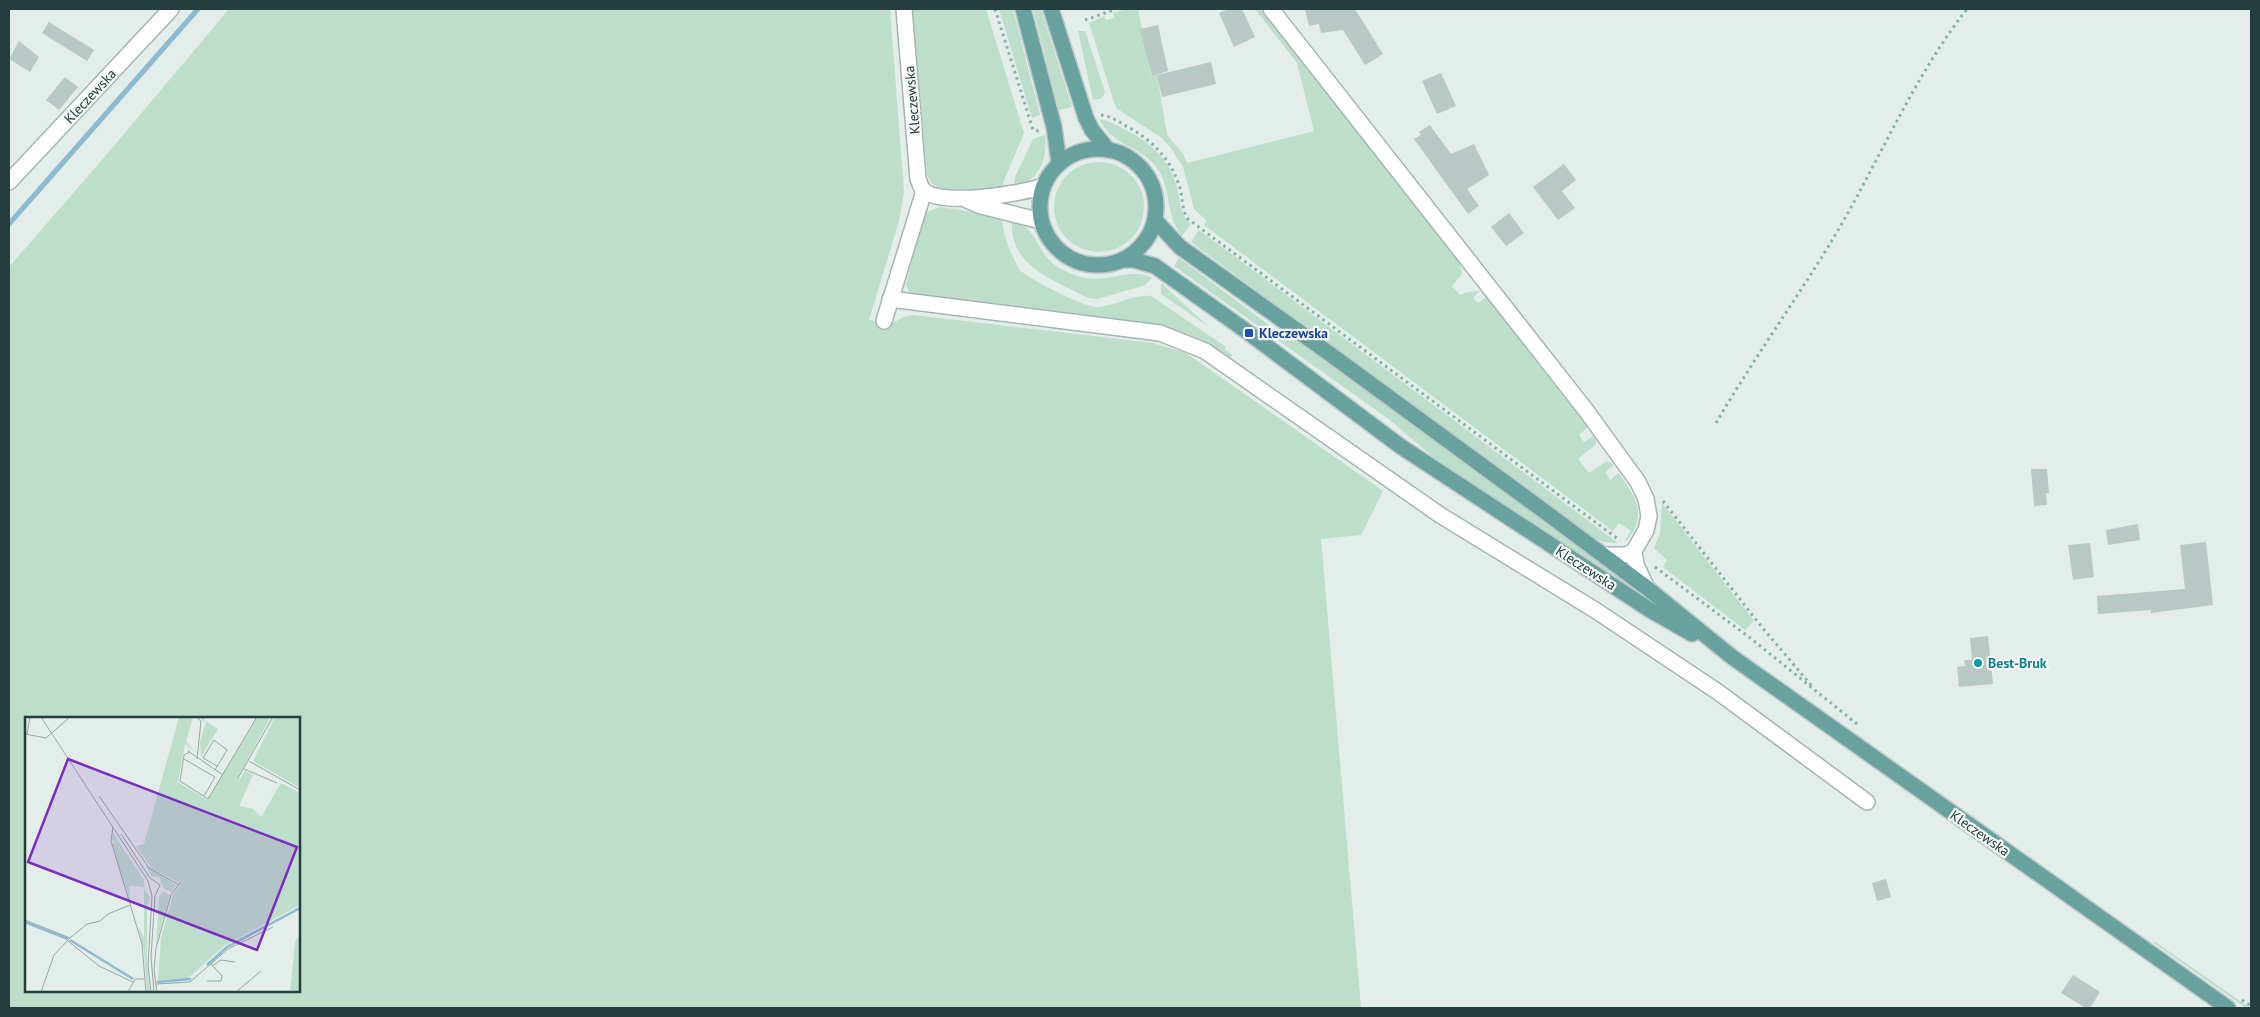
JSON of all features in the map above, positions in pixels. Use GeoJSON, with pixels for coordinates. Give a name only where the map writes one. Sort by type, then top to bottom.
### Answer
{"type":"FeatureCollection","features":[{"type":"Feature","properties":{"kind":"main road"},"geometry":{"type":"LineString","coordinates":[[1023,9],[1054,128],[1059,163]]}},
{"type":"Feature","properties":{"kind":"main road"},"geometry":{"type":"LineString","coordinates":[[1052,9],[1086,118],[1092,130],[1108,150]]}},
{"type":"Feature","properties":{"kind":"main road"},"geometry":{"type":"LineString","coordinates":[[1108,150],[1123,155],[1136,163],[1146,175],[1153,189],[1156,204],[1155,220],[1143,244],[1133,254],[1122,260],[1101,266],[1090,265],[1072,260],[1057,250],[1047,236],[1041,221],[1039,203],[1043,186],[1059,163],[1082,151],[1108,150]]}},
{"type":"Feature","properties":{"kind":"main road","name":"Kleczewska"},"geometry":{"type":"LineString","coordinates":[[1155,220],[1180,247],[1330,354],[1603,555],[1732,657],[2232,1002]]}},
{"type":"Feature","properties":{"kind":"main road","name":"Kleczewska"},"geometry":{"type":"LineString","coordinates":[[1122,260],[1134,260],[1155,266],[1249,333],[1400,446],[1650,610],[1732,657]]}},
{"type":"Feature","properties":{"kind":"street","name":"Kleczewska"},"geometry":{"type":"LineString","coordinates":[[9,182],[171,9]]}},
{"type":"Feature","properties":{"kind":"street","name":"Kleczewska"},"geometry":{"type":"LineString","coordinates":[[904,9],[918,179],[924,190]]}},
{"type":"Feature","properties":{"kind":"street"},"geometry":{"type":"LineString","coordinates":[[1271,9],[1585,409],[1638,482],[1646,499],[1649,516],[1646,530],[1634,551]]}},
{"type":"Feature","properties":{"kind":"street"},"geometry":{"type":"LineString","coordinates":[[884,322],[924,190],[936,196],[963,198],[1009,195],[1043,186]]}},
{"type":"Feature","properties":{"kind":"street"},"geometry":{"type":"LineString","coordinates":[[963,198],[981,206],[1041,221]]}},
{"type":"Feature","properties":{"kind":"street"},"geometry":{"type":"LineString","coordinates":[[890,299],[1160,333],[1206,351],[1440,514],[1595,610],[1718,692],[1867,802]]}},
{"type":"Feature","properties":{"kind":"street","name":"Kleczewska"},"geometry":{"type":"LineString","coordinates":[[1603,555],[1626,555],[1634,551],[1636,565],[1647,588]]}},
{"type":"Feature","properties":{"kind":"path"},"geometry":{"type":"LineString","coordinates":[[995,9],[1032,130],[1039,132],[1054,128]]}},
{"type":"Feature","properties":{"kind":"path"},"geometry":{"type":"LineString","coordinates":[[1085,20],[1116,9]]}},
{"type":"Feature","properties":{"kind":"path"},"geometry":{"type":"LineString","coordinates":[[1716,423],[1751,364],[1828,247],[1922,75],[1967,9]]}},
{"type":"Feature","properties":{"kind":"path"},"geometry":{"type":"LineString","coordinates":[[1086,118],[1099,114],[1110,117],[1152,143],[1170,164],[1180,188],[1184,210],[1188,219],[1749,637],[1862,728]]}},
{"type":"Feature","properties":{"kind":"path"},"geometry":{"type":"LineString","coordinates":[[1661,498],[1772,639],[1818,693]]}},
{"type":"Feature","properties":{"kind":"path"},"geometry":{"type":"LineString","coordinates":[[2232,1002],[2251,1006]]}},
{"type":"Feature","properties":{"kind":"green space"},"geometry":{"type":"Polygon","coordinates":[[[229,9],[890,9],[904,192],[899,221],[869,320],[891,324],[904,317],[913,315],[1153,343],[1186,353],[1383,491],[1361,535],[1321,539],[1361,1008],[9,1008],[9,267],[229,9]]]}},
{"type":"Feature","properties":{"kind":"green space"},"geometry":{"type":"Polygon","coordinates":[[[912,9],[986,9],[1024,133],[1003,183],[1004,189],[941,189],[932,184],[927,175],[912,9]]]}},
{"type":"Feature","properties":{"kind":"green space"},"geometry":{"type":"Polygon","coordinates":[[[999,9],[1013,9],[1040,115],[1032,118],[999,9]]]}},
{"type":"Feature","properties":{"kind":"green space"},"geometry":{"type":"Polygon","coordinates":[[[1033,9],[1041,9],[1072,107],[1059,110],[1033,9]]]}},
{"type":"Feature","properties":{"kind":"green space"},"geometry":{"type":"Polygon","coordinates":[[[1127,9],[1138,9],[1151,76],[1157,74],[1167,135],[1183,154],[1187,163],[1314,131],[1297,63],[1255,9],[1260,9],[1460,263],[1462,274],[1452,286],[1460,295],[1480,291],[1473,298],[1478,303],[1486,297],[1588,427],[1579,435],[1584,442],[1596,436],[1596,444],[1578,459],[1589,473],[1607,461],[1614,465],[1605,472],[1610,480],[1619,473],[1630,489],[1638,514],[1634,531],[1627,540],[1625,540],[1631,531],[1619,523],[1613,531],[1204,225],[1207,221],[1194,209],[1183,167],[1171,148],[1162,138],[1116,108],[1089,23],[1104,16],[1106,20],[1114,18],[1113,13],[1127,9]]]}},
{"type":"Feature","properties":{"kind":"green space"},"geometry":{"type":"Polygon","coordinates":[[[1078,31],[1085,31],[1105,92],[1102,98],[1093,100],[1078,31]]]}},
{"type":"Feature","properties":{"kind":"green space"},"geometry":{"type":"Polygon","coordinates":[[[1099,119],[1106,120],[1132,134],[1148,144],[1161,156],[1175,181],[1183,214],[1191,224],[1182,236],[1173,220],[1166,188],[1159,171],[1148,158],[1114,137],[1099,119]]]}},
{"type":"Feature","properties":{"kind":"green space"},"geometry":{"type":"Polygon","coordinates":[[[1045,135],[1045,152],[1040,168],[1030,180],[1014,187],[1015,177],[1033,139],[1045,135]]]}},
{"type":"Feature","properties":{"kind":"green space"},"geometry":{"type":"Polygon","coordinates":[[[1099,162],[1116,165],[1131,175],[1141,190],[1144,207],[1141,224],[1131,239],[1116,249],[1099,252],[1082,249],[1067,239],[1057,224],[1054,207],[1057,190],[1067,175],[1082,165],[1099,162]]]}},
{"type":"Feature","properties":{"kind":"green space"},"geometry":{"type":"Polygon","coordinates":[[[941,207],[1002,217],[1005,237],[1018,267],[1026,275],[1046,287],[1082,303],[1098,307],[1137,297],[1151,296],[1226,347],[1225,349],[1232,355],[1229,361],[1169,330],[1107,318],[910,294],[906,284],[923,218],[927,212],[941,207]]]}},
{"type":"Feature","properties":{"kind":"green space"},"geometry":{"type":"Polygon","coordinates":[[[1012,220],[1030,232],[1048,259],[1069,273],[1090,279],[1128,274],[1145,275],[1152,278],[1145,285],[1139,287],[1097,299],[1088,298],[1048,278],[1026,261],[1018,249],[1013,236],[1012,220]]]}},
{"type":"Feature","properties":{"kind":"green space"},"geometry":{"type":"Polygon","coordinates":[[[1199,230],[1618,543],[1603,542],[1585,534],[1191,242],[1199,230]]]}},
{"type":"Feature","properties":{"kind":"green space"},"geometry":{"type":"Polygon","coordinates":[[[1179,258],[1273,328],[1316,353],[1657,602],[1656,605],[1615,576],[1447,469],[1390,420],[1174,266],[1179,258]]]}},
{"type":"Feature","properties":{"kind":"green space"},"geometry":{"type":"Polygon","coordinates":[[[1161,283],[1209,327],[1161,294],[1161,283]]]}},
{"type":"Feature","properties":{"kind":"green space"},"geometry":{"type":"Polygon","coordinates":[[[1662,503],[1754,621],[1745,630],[1663,567],[1667,560],[1654,548],[1660,534],[1662,503]]]}},
{"type":"Feature","properties":{"kind":"green space"},"geometry":{"type":"Polygon","coordinates":[[[2154,941],[2250,1008],[2246,1008],[2154,943],[2154,941]]]}},
{"type":"Feature","properties":{"kind":"building"},"geometry":{"type":"Polygon","coordinates":[[[1229,9],[1242,9],[1255,37],[1234,47],[1219,13],[1229,9]]]}},
{"type":"Feature","properties":{"kind":"building"},"geometry":{"type":"Polygon","coordinates":[[[1305,9],[1355,9],[1383,54],[1365,65],[1343,30],[1321,33],[1319,24],[1309,26],[1305,9]]]}},
{"type":"Feature","properties":{"kind":"building"},"geometry":{"type":"Polygon","coordinates":[[[49,22],[94,50],[87,61],[42,33],[49,22]]]}},
{"type":"Feature","properties":{"kind":"building"},"geometry":{"type":"Polygon","coordinates":[[[1158,25],[1168,71],[1152,76],[1140,29],[1158,25]]]}},
{"type":"Feature","properties":{"kind":"building"},"geometry":{"type":"Polygon","coordinates":[[[19,41],[39,57],[30,72],[9,59],[19,41]]]}},
{"type":"Feature","properties":{"kind":"building"},"geometry":{"type":"Polygon","coordinates":[[[1211,62],[1216,84],[1162,97],[1157,75],[1211,62]]]}},
{"type":"Feature","properties":{"kind":"building"},"geometry":{"type":"Polygon","coordinates":[[[1441,73],[1456,106],[1437,114],[1422,81],[1441,73]]]}},
{"type":"Feature","properties":{"kind":"building"},"geometry":{"type":"Polygon","coordinates":[[[65,77],[78,87],[59,110],[46,100],[65,77]]]}},
{"type":"Feature","properties":{"kind":"building"},"geometry":{"type":"Polygon","coordinates":[[[1430,125],[1451,154],[1474,144],[1489,175],[1467,189],[1479,206],[1468,214],[1414,139],[1421,135],[1419,132],[1430,125]]]}},
{"type":"Feature","properties":{"kind":"building"},"geometry":{"type":"Polygon","coordinates":[[[1564,164],[1576,180],[1562,191],[1575,208],[1558,220],[1533,187],[1564,164]]]}},
{"type":"Feature","properties":{"kind":"building"},"geometry":{"type":"Polygon","coordinates":[[[1509,213],[1524,233],[1506,246],[1491,227],[1509,213]]]}},
{"type":"Feature","properties":{"kind":"building"},"geometry":{"type":"Polygon","coordinates":[[[2031,469],[2047,469],[2049,493],[2046,493],[2047,505],[2034,506],[2031,469]]]}},
{"type":"Feature","properties":{"kind":"building"},"geometry":{"type":"Polygon","coordinates":[[[2138,524],[2140,540],[2108,545],[2106,530],[2138,524]]]}},
{"type":"Feature","properties":{"kind":"building"},"geometry":{"type":"Polygon","coordinates":[[[2206,542],[2213,605],[2151,613],[2151,610],[2098,614],[2097,596],[2185,589],[2180,545],[2206,542]]]}},
{"type":"Feature","properties":{"kind":"building"},"geometry":{"type":"Polygon","coordinates":[[[2090,543],[2094,577],[2073,580],[2068,545],[2090,543]]]}},
{"type":"Feature","properties":{"kind":"building","name":"Best-Bruk"},"geometry":{"type":"Polygon","coordinates":[[[1988,636],[1993,684],[1959,687],[1957,667],[1965,666],[1964,660],[1972,660],[1970,638],[1988,636]]]}},
{"type":"Feature","properties":{"kind":"building"},"geometry":{"type":"Polygon","coordinates":[[[1886,879],[1891,897],[1877,901],[1872,883],[1886,879]]]}},
{"type":"Feature","properties":{"kind":"building"},"geometry":{"type":"Polygon","coordinates":[[[2073,975],[2100,992],[2090,1008],[2086,1008],[2061,993],[2073,975]]]}},
{"type":"Feature","properties":{"kind":"waterway"},"geometry":{"type":"LineString","coordinates":[[9,224],[198,9]]}},
{"type":"Feature","properties":{"kind":"place","name":"Kleczewska"},"geometry":{"type":"Point","coordinates":[1249,333]}},
{"type":"Feature","properties":{"kind":"place","name":"Best-Bruk"},"geometry":{"type":"Point","coordinates":[1978,663]}}]}
